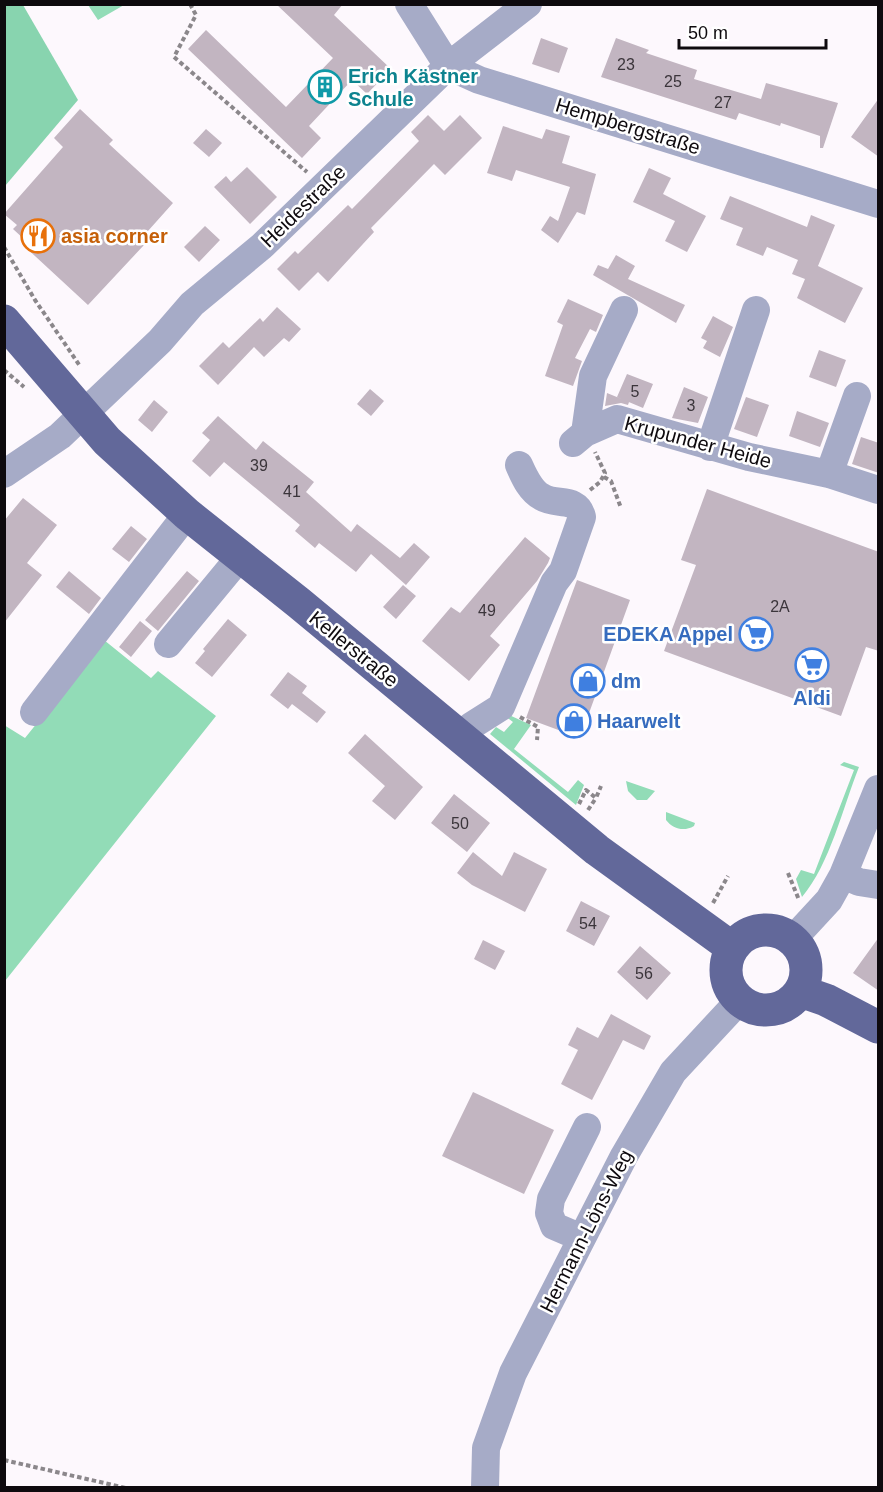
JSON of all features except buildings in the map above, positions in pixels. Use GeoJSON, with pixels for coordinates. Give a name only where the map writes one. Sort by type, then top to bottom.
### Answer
{"type":"FeatureCollection","features":[{"type":"Feature","properties":{"kind":"main road","name":"Kellerstraße"},"geometry":{"type":"LineString","coordinates":[[4,321],[107,441],[187,514],[597,850],[731,947]]}},
{"type":"Feature","properties":{"kind":"main road"},"geometry":{"type":"LineString","coordinates":[[772,929],[793,939],[802,950],[806,963],[806,978],[800,991],[785,1005],[765,1011],[751,1008],[739,1001],[729,990],[725,976],[725,961],[731,947],[749,932],[772,929]]}},
{"type":"Feature","properties":{"kind":"main road"},"geometry":{"type":"LineString","coordinates":[[800,991],[826,1000],[879,1027]]}},
{"type":"Feature","properties":{"kind":"street"},"geometry":{"type":"LineString","coordinates":[[410,4],[448,66]]}},
{"type":"Feature","properties":{"kind":"street","name":"Heidestraße"},"geometry":{"type":"LineString","coordinates":[[4,474],[60,436],[160,341],[192,304],[261,246],[448,66],[528,4]]}},
{"type":"Feature","properties":{"kind":"street","name":"Hempbergstraße"},"geometry":{"type":"LineString","coordinates":[[448,66],[479,80],[879,204]]}},
{"type":"Feature","properties":{"kind":"street"},"geometry":{"type":"LineString","coordinates":[[579,438],[593,376],[624,310]]}},
{"type":"Feature","properties":{"kind":"street"},"geometry":{"type":"LineString","coordinates":[[710,447],[756,310]]}},
{"type":"Feature","properties":{"kind":"street"},"geometry":{"type":"LineString","coordinates":[[829,474],[857,396]]}},
{"type":"Feature","properties":{"kind":"street","name":"Krupunder Heide"},"geometry":{"type":"LineString","coordinates":[[579,438],[617,419],[710,447],[829,474],[879,490]]}},
{"type":"Feature","properties":{"kind":"street"},"geometry":{"type":"LineString","coordinates":[[460,736],[471,726],[501,707],[554,583],[563,571],[582,517],[581,510],[573,503],[551,501],[540,497],[525,478],[519,465]]}},
{"type":"Feature","properties":{"kind":"street"},"geometry":{"type":"LineString","coordinates":[[34,712],[187,514]]}},
{"type":"Feature","properties":{"kind":"street"},"geometry":{"type":"LineString","coordinates":[[168,644],[240,557]]}},
{"type":"Feature","properties":{"kind":"street"},"geometry":{"type":"LineString","coordinates":[[793,939],[829,900],[843,874],[879,789]]}},
{"type":"Feature","properties":{"kind":"street"},"geometry":{"type":"LineString","coordinates":[[843,874],[859,882],[879,885]]}},
{"type":"Feature","properties":{"kind":"street","name":"Hermann-Löns-Weg"},"geometry":{"type":"LineString","coordinates":[[485,1488],[486,1448],[513,1373],[624,1156],[674,1072],[739,1001]]}},
{"type":"Feature","properties":{"kind":"street"},"geometry":{"type":"LineString","coordinates":[[582,1238],[554,1226],[549,1213],[551,1199],[587,1127]]}},
{"type":"Feature","properties":{"kind":"path"},"geometry":{"type":"LineString","coordinates":[[190,4],[196,15],[174,57],[310,175]]}},
{"type":"Feature","properties":{"kind":"path"},"geometry":{"type":"LineString","coordinates":[[4,247],[34,300],[80,366]]}},
{"type":"Feature","properties":{"kind":"path"},"geometry":{"type":"LineString","coordinates":[[579,438],[603,467],[604,477]]}},
{"type":"Feature","properties":{"kind":"path"},"geometry":{"type":"LineString","coordinates":[[573,503],[604,477]]}},
{"type":"Feature","properties":{"kind":"path"},"geometry":{"type":"LineString","coordinates":[[604,477],[611,481],[621,508]]}},
{"type":"Feature","properties":{"kind":"path"},"geometry":{"type":"LineString","coordinates":[[501,707],[538,727],[537,740]]}},
{"type":"Feature","properties":{"kind":"path"},"geometry":{"type":"LineString","coordinates":[[584,816],[601,786]]}},
{"type":"Feature","properties":{"kind":"path"},"geometry":{"type":"LineString","coordinates":[[576,810],[586,790],[596,798]]}},
{"type":"Feature","properties":{"kind":"path"},"geometry":{"type":"LineString","coordinates":[[788,873],[801,906]]}},
{"type":"Feature","properties":{"kind":"path"},"geometry":{"type":"LineString","coordinates":[[715,900],[728,876]]}},
{"type":"Feature","properties":{"kind":"path"},"geometry":{"type":"LineString","coordinates":[[4,1460],[126,1488]]}},
{"type":"Feature","properties":{"kind":"green space"},"geometry":{"type":"Polygon","coordinates":[[[5,4],[23,5],[78,100],[5,186],[5,4]]]}},
{"type":"Feature","properties":{"kind":"green space"},"geometry":{"type":"Polygon","coordinates":[[[88,5],[124,5],[98,20],[88,5]]]}},
{"type":"Feature","properties":{"kind":"green space"},"geometry":{"type":"Polygon","coordinates":[[[104,640],[151,678],[158,671],[216,716],[5,981],[4,725],[25,738],[104,640]]]}},
{"type":"Feature","properties":{"kind":"green space"},"geometry":{"type":"Polygon","coordinates":[[[507,714],[531,725],[514,749],[568,792],[578,780],[584,785],[576,805],[490,734],[496,727],[504,732],[513,722],[505,716],[507,714]]]}},
{"type":"Feature","properties":{"kind":"green space"},"geometry":{"type":"Polygon","coordinates":[[[844,762],[859,767],[828,852],[812,884],[802,897],[796,879],[801,870],[814,874],[854,770],[840,765],[844,762]]]}},
{"type":"Feature","properties":{"kind":"green space"},"geometry":{"type":"Polygon","coordinates":[[[626,781],[655,791],[647,800],[637,800],[628,791],[626,781]]]}},
{"type":"Feature","properties":{"kind":"green space"},"geometry":{"type":"Polygon","coordinates":[[[666,812],[695,823],[694,826],[686,829],[675,827],[666,820],[666,812]]]}},
{"type":"Feature","properties":{"kind":"place","name":"Erich Kästner Schule"},"geometry":{"type":"Point","coordinates":[325,87]}},
{"type":"Feature","properties":{"kind":"place","name":"asia corner"},"geometry":{"type":"Point","coordinates":[38,236]}},
{"type":"Feature","properties":{"kind":"place","name":"EDEKA Appel"},"geometry":{"type":"Point","coordinates":[756,634]}},
{"type":"Feature","properties":{"kind":"place","name":"Aldi"},"geometry":{"type":"Point","coordinates":[812,665]}},
{"type":"Feature","properties":{"kind":"place","name":"dm"},"geometry":{"type":"Point","coordinates":[588,681]}},
{"type":"Feature","properties":{"kind":"place","name":"Haarwelt"},"geometry":{"type":"Point","coordinates":[574,721]}}]}
